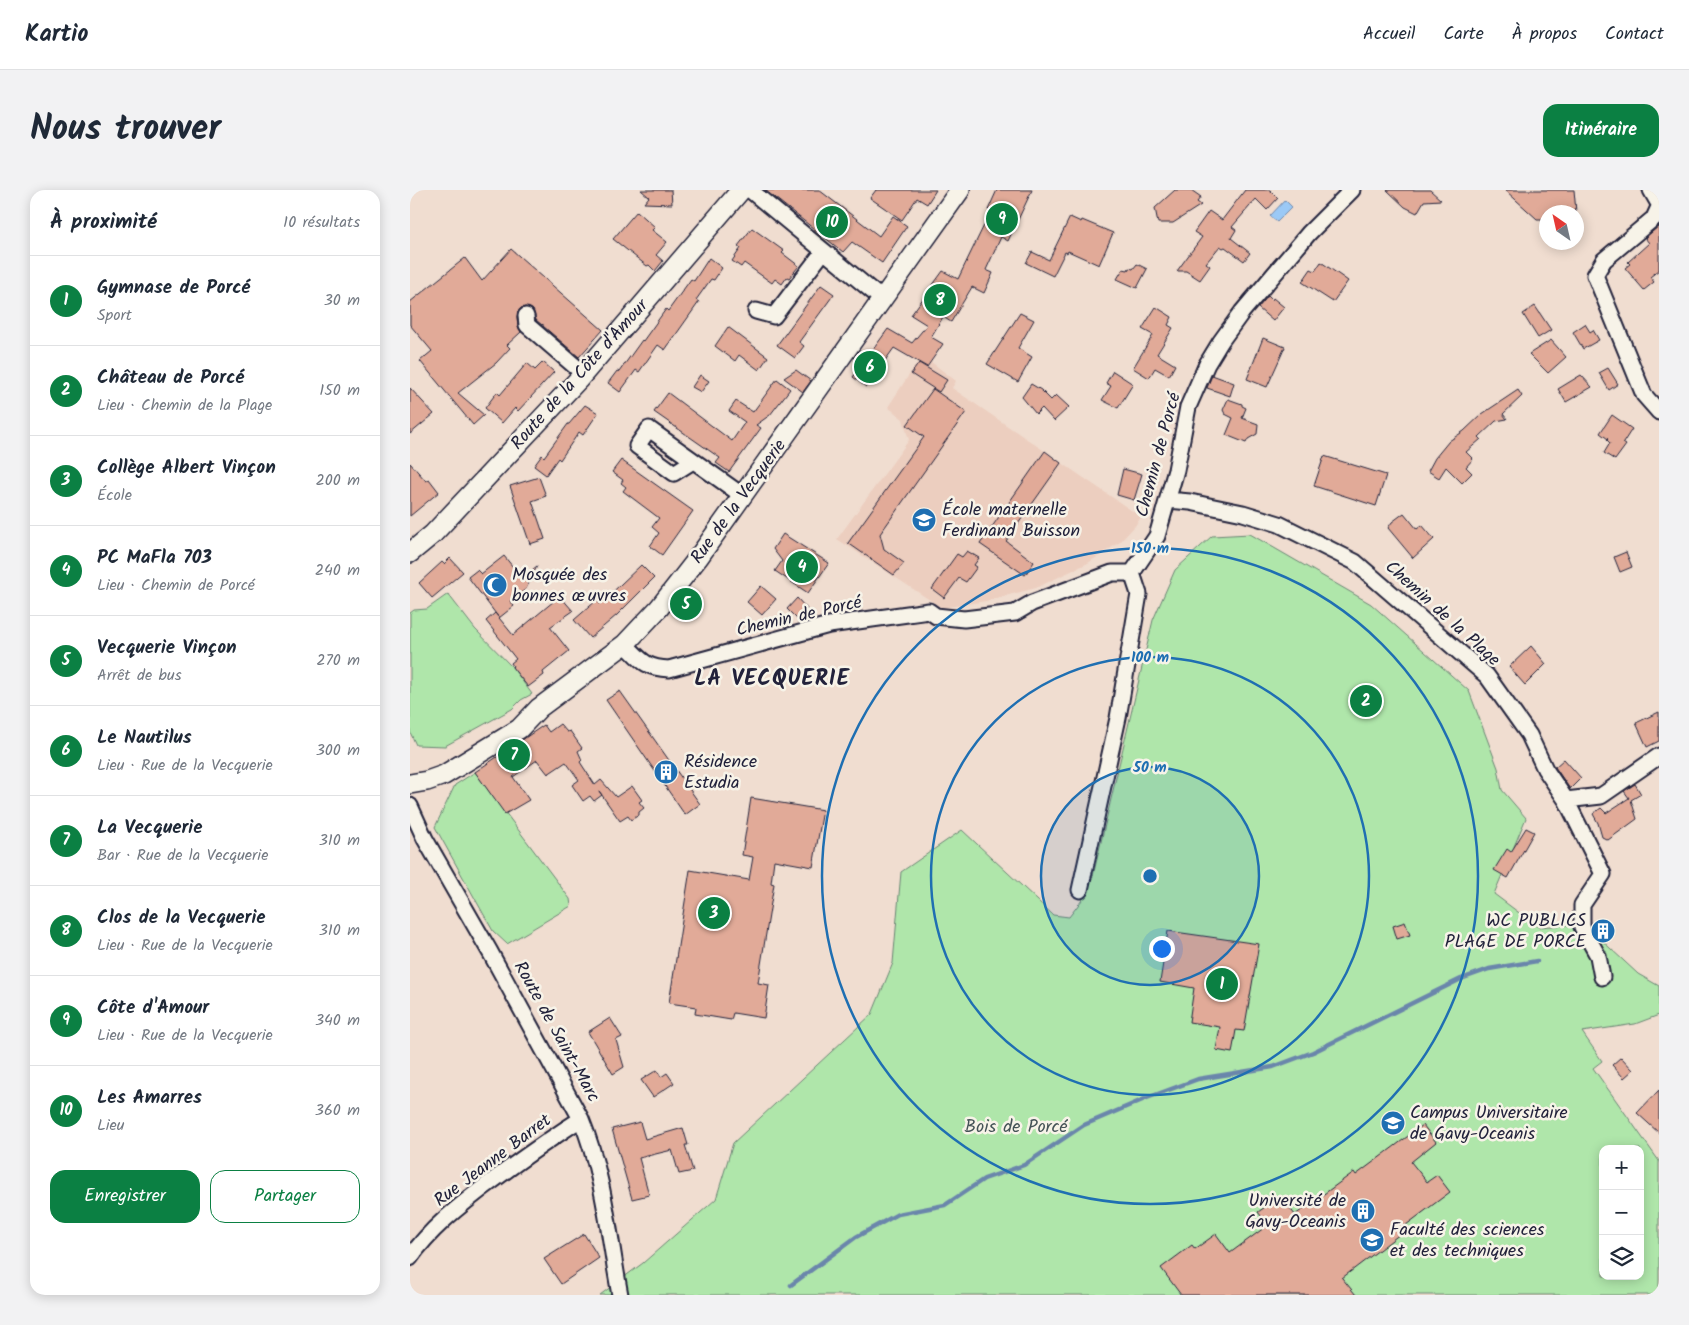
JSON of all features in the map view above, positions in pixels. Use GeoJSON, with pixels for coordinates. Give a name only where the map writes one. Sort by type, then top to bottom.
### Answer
{"type":"FeatureCollection","features":[{"type":"Feature","properties":{"kind":"main road","name":"Route de la Côte d'Amour"},"geometry":{"type":"LineString","coordinates":[[410,553],[433,534],[584,374],[741,190]]}},
{"type":"Feature","properties":{"kind":"main road","name":"Rue de la Vecquerie"},"geometry":{"type":"LineString","coordinates":[[410,784],[444,775],[519,729],[539,708],[625,644],[659,608],[743,496],[960,190]]}},
{"type":"Feature","properties":{"kind":"street"},"geometry":{"type":"LineString","coordinates":[[750,190],[883,300]]}},
{"type":"Feature","properties":{"kind":"street","name":"Chemin de Porcé"},"geometry":{"type":"LineString","coordinates":[[625,644],[645,664],[654,669],[669,669],[829,625],[929,611],[936,616],[964,620],[1015,613],[1032,603],[1112,573],[1132,574],[1157,536],[1176,470],[1188,407],[1221,341],[1242,312],[1309,233],[1351,190]]}},
{"type":"Feature","properties":{"kind":"street"},"geometry":{"type":"LineString","coordinates":[[1651,190],[1659,206],[1654,218],[1604,260],[1595,275],[1644,395],[1659,412]]}},
{"type":"Feature","properties":{"kind":"street"},"geometry":{"type":"LineString","coordinates":[[756,311],[774,316],[823,252]]}},
{"type":"Feature","properties":{"kind":"street"},"geometry":{"type":"LineString","coordinates":[[526,316],[527,325],[584,374]]}},
{"type":"Feature","properties":{"kind":"street"},"geometry":{"type":"LineString","coordinates":[[693,461],[743,496]]}},
{"type":"Feature","properties":{"kind":"street","name":"Chemin de la Plage"},"geometry":{"type":"LineString","coordinates":[[1168,500],[1190,502],[1243,513],[1279,524],[1355,562],[1486,676],[1529,735],[1545,769],[1566,800],[1603,874],[1582,905],[1582,927],[1598,956],[1602,978]]}},
{"type":"Feature","properties":{"kind":"street"},"geometry":{"type":"LineString","coordinates":[[1080,890],[1118,718],[1139,594],[1132,574]]}},
{"type":"Feature","properties":{"kind":"street"},"geometry":{"type":"LineString","coordinates":[[1566,800],[1601,796],[1659,756]]}},
{"type":"Feature","properties":{"kind":"street","name":"Route de Saint-Marc"},"geometry":{"type":"LineString","coordinates":[[410,806],[425,838],[581,1119],[590,1140],[601,1182],[620,1295]]}},
{"type":"Feature","properties":{"kind":"street","name":"Rue Jeanne Barret"},"geometry":{"type":"LineString","coordinates":[[410,1258],[415,1240],[524,1156],[581,1119]]}},
{"type":"Feature","properties":{"kind":"shaded area"},"geometry":{"type":"Polygon","coordinates":[[[922,355],[956,381],[952,388],[1141,517],[1135,526],[1120,542],[1088,563],[1036,588],[986,601],[942,608],[837,539],[909,440],[903,419],[888,407],[922,355]]]}},
{"type":"Feature","properties":{"kind":"green space","name":"Bois de Porcé"},"geometry":{"type":"Polygon","coordinates":[[[1250,534],[1371,604],[1469,691],[1498,768],[1502,790],[1526,818],[1494,894],[1538,927],[1568,925],[1596,929],[1597,936],[1638,974],[1659,986],[1659,1015],[1635,1024],[1582,1032],[1602,1061],[1593,1068],[1659,1161],[1659,1295],[600,1295],[643,1263],[716,1199],[733,1143],[872,1014],[893,963],[901,872],[962,830],[1053,915],[1069,917],[1082,900],[1093,876],[1153,620],[1175,570],[1212,536],[1250,534]]]}},
{"type":"Feature","properties":{"kind":"green space"},"geometry":{"type":"Polygon","coordinates":[[[448,594],[475,629],[512,667],[532,694],[521,700],[512,709],[445,746],[416,745],[410,732],[410,613],[414,610],[427,609],[448,594]]]}},
{"type":"Feature","properties":{"kind":"green space"},"geometry":{"type":"Polygon","coordinates":[[[475,772],[570,899],[571,906],[507,944],[493,931],[435,827],[455,785],[475,772]]]}},
{"type":"Feature","properties":{"kind":"water"},"geometry":{"type":"Polygon","coordinates":[[[1285,200],[1292,207],[1277,222],[1270,216],[1285,200]]]}},
{"type":"Feature","properties":{"kind":"building"},"geometry":{"type":"Polygon","coordinates":[[[641,190],[671,190],[672,204],[644,203],[649,197],[641,190]]]}},
{"type":"Feature","properties":{"kind":"building"},"geometry":{"type":"Polygon","coordinates":[[[765,190],[819,190],[879,236],[893,216],[907,226],[882,263],[852,242],[843,252],[765,190]]]}},
{"type":"Feature","properties":{"kind":"building"},"geometry":{"type":"Polygon","coordinates":[[[876,190],[936,190],[927,204],[917,198],[902,220],[870,198],[876,190]]]}},
{"type":"Feature","properties":{"kind":"building"},"geometry":{"type":"Polygon","coordinates":[[[997,190],[1032,190],[1008,241],[1001,237],[986,270],[993,273],[984,293],[972,287],[951,322],[943,317],[931,337],[943,344],[927,367],[894,348],[866,387],[853,377],[888,329],[912,343],[927,325],[911,315],[943,271],[958,279],[991,211],[988,210],[997,190]]]}},
{"type":"Feature","properties":{"kind":"building"},"geometry":{"type":"Polygon","coordinates":[[[1175,190],[1191,190],[1201,197],[1197,202],[1201,205],[1173,223],[1158,223],[1155,208],[1175,190]]]}},
{"type":"Feature","properties":{"kind":"building"},"geometry":{"type":"Polygon","coordinates":[[[1245,190],[1270,190],[1278,198],[1267,210],[1256,199],[1232,227],[1236,230],[1231,238],[1250,253],[1244,261],[1225,247],[1220,246],[1206,263],[1210,266],[1200,280],[1186,271],[1177,271],[1202,237],[1194,232],[1209,211],[1222,220],[1245,190]]]}},
{"type":"Feature","properties":{"kind":"building"},"geometry":{"type":"Polygon","coordinates":[[[1387,190],[1430,190],[1441,200],[1424,201],[1417,213],[1405,207],[1387,190]]]}},
{"type":"Feature","properties":{"kind":"building"},"geometry":{"type":"Polygon","coordinates":[[[1505,190],[1574,190],[1575,205],[1539,205],[1539,219],[1505,190]]]}},
{"type":"Feature","properties":{"kind":"building"},"geometry":{"type":"Polygon","coordinates":[[[637,211],[655,227],[652,230],[667,242],[656,255],[663,261],[655,271],[613,239],[637,211]]]}},
{"type":"Feature","properties":{"kind":"building"},"geometry":{"type":"Polygon","coordinates":[[[1070,217],[1113,233],[1099,265],[1068,251],[1067,253],[1065,252],[1053,276],[1026,263],[1032,252],[1049,260],[1070,217]]]}},
{"type":"Feature","properties":{"kind":"building"},"geometry":{"type":"Polygon","coordinates":[[[1659,226],[1659,270],[1650,277],[1654,282],[1644,290],[1625,268],[1630,264],[1628,262],[1649,243],[1645,238],[1659,226]]]}},
{"type":"Feature","properties":{"kind":"building"},"geometry":{"type":"Polygon","coordinates":[[[752,228],[784,251],[782,253],[799,266],[782,284],[775,279],[772,283],[744,263],[741,267],[732,261],[741,248],[738,246],[752,228]]]}},
{"type":"Feature","properties":{"kind":"building"},"geometry":{"type":"Polygon","coordinates":[[[511,249],[603,330],[579,357],[543,324],[536,320],[533,310],[525,307],[521,308],[517,317],[521,332],[507,345],[510,348],[496,363],[458,393],[484,415],[473,425],[420,361],[432,351],[410,325],[410,302],[465,258],[482,281],[511,249]]]}},
{"type":"Feature","properties":{"kind":"building"},"geometry":{"type":"Polygon","coordinates":[[[709,258],[722,268],[714,280],[711,279],[696,300],[699,302],[665,350],[658,345],[639,372],[636,370],[620,392],[608,383],[617,371],[619,372],[666,309],[668,311],[691,279],[694,281],[709,258]]]}},
{"type":"Feature","properties":{"kind":"building"},"geometry":{"type":"Polygon","coordinates":[[[1321,262],[1348,281],[1333,302],[1302,282],[1311,269],[1315,271],[1321,262]]]}},
{"type":"Feature","properties":{"kind":"building"},"geometry":{"type":"Polygon","coordinates":[[[1137,264],[1147,269],[1137,288],[1117,279],[1123,269],[1133,269],[1137,264]]]}},
{"type":"Feature","properties":{"kind":"building"},"geometry":{"type":"Polygon","coordinates":[[[821,285],[834,294],[799,342],[804,346],[795,358],[777,345],[821,285]]]}},
{"type":"Feature","properties":{"kind":"building"},"geometry":{"type":"Polygon","coordinates":[[[1268,296],[1284,307],[1273,321],[1258,308],[1268,296]]]}},
{"type":"Feature","properties":{"kind":"building"},"geometry":{"type":"Polygon","coordinates":[[[1535,306],[1551,330],[1538,338],[1523,314],[1535,306]]]}},
{"type":"Feature","properties":{"kind":"building"},"geometry":{"type":"Polygon","coordinates":[[[1156,307],[1172,317],[1168,325],[1173,328],[1157,354],[1175,365],[1169,376],[1155,368],[1149,378],[1133,368],[1153,335],[1142,329],[1156,307]]]}},
{"type":"Feature","properties":{"kind":"building"},"geometry":{"type":"Polygon","coordinates":[[[1020,313],[1034,320],[1018,348],[1032,357],[1018,382],[987,364],[1020,313]]]}},
{"type":"Feature","properties":{"kind":"building"},"geometry":{"type":"Polygon","coordinates":[[[1585,324],[1590,332],[1593,330],[1599,340],[1583,349],[1573,332],[1585,324]]]}},
{"type":"Feature","properties":{"kind":"building"},"geometry":{"type":"Polygon","coordinates":[[[728,327],[768,357],[759,370],[739,355],[735,361],[715,346],[728,327]]]}},
{"type":"Feature","properties":{"kind":"building"},"geometry":{"type":"Polygon","coordinates":[[[1263,338],[1285,347],[1267,387],[1247,379],[1263,338]]]}},
{"type":"Feature","properties":{"kind":"building"},"geometry":{"type":"Polygon","coordinates":[[[1551,340],[1566,357],[1548,373],[1529,354],[1551,340]]]}},
{"type":"Feature","properties":{"kind":"building"},"geometry":{"type":"Polygon","coordinates":[[[543,362],[554,372],[518,411],[515,408],[502,423],[485,408],[497,392],[500,395],[527,363],[535,370],[543,362]]]}},
{"type":"Feature","properties":{"kind":"building"},"geometry":{"type":"Polygon","coordinates":[[[919,363],[947,380],[939,392],[911,374],[919,363]]]}},
{"type":"Feature","properties":{"kind":"building"},"geometry":{"type":"Polygon","coordinates":[[[1608,368],[1618,384],[1609,390],[1599,373],[1608,368]]]}},
{"type":"Feature","properties":{"kind":"building"},"geometry":{"type":"Polygon","coordinates":[[[796,370],[811,381],[803,392],[784,378],[796,370]]]}},
{"type":"Feature","properties":{"kind":"building"},"geometry":{"type":"Polygon","coordinates":[[[1113,371],[1133,384],[1118,408],[1102,400],[1111,386],[1106,383],[1113,371]]]}},
{"type":"Feature","properties":{"kind":"building"},"geometry":{"type":"Polygon","coordinates":[[[700,375],[709,381],[701,392],[692,387],[700,375]]]}},
{"type":"Feature","properties":{"kind":"building"},"geometry":{"type":"Polygon","coordinates":[[[1212,375],[1234,383],[1230,396],[1207,388],[1212,375]]]}},
{"type":"Feature","properties":{"kind":"building"},"geometry":{"type":"Polygon","coordinates":[[[1581,375],[1592,387],[1566,402],[1558,389],[1581,375]]]}},
{"type":"Feature","properties":{"kind":"building"},"geometry":{"type":"Polygon","coordinates":[[[777,379],[790,389],[770,415],[756,425],[761,428],[729,472],[716,463],[720,458],[654,412],[668,393],[732,441],[745,422],[729,411],[736,401],[753,412],[777,379]]]}},
{"type":"Feature","properties":{"kind":"building"},"geometry":{"type":"Polygon","coordinates":[[[1031,384],[1041,390],[1051,400],[1056,395],[1069,407],[1054,421],[1042,408],[1036,414],[1022,397],[1031,384]]]}},
{"type":"Feature","properties":{"kind":"building"},"geometry":{"type":"Polygon","coordinates":[[[410,388],[434,414],[410,434],[410,388]]]}},
{"type":"Feature","properties":{"kind":"building"},"geometry":{"type":"Polygon","coordinates":[[[933,389],[966,412],[880,534],[884,549],[904,563],[894,575],[848,543],[924,437],[907,425],[933,389]]]}},
{"type":"Feature","properties":{"kind":"building"},"geometry":{"type":"Polygon","coordinates":[[[1518,390],[1522,396],[1503,414],[1507,419],[1496,421],[1479,437],[1481,439],[1466,452],[1473,459],[1466,467],[1472,473],[1462,483],[1446,467],[1439,478],[1428,471],[1435,458],[1449,441],[1464,431],[1482,414],[1518,390]]]}},
{"type":"Feature","properties":{"kind":"building"},"geometry":{"type":"Polygon","coordinates":[[[1228,399],[1242,404],[1246,408],[1242,418],[1258,424],[1257,434],[1248,439],[1246,443],[1226,435],[1233,418],[1225,414],[1223,410],[1228,399]]]}},
{"type":"Feature","properties":{"kind":"building"},"geometry":{"type":"Polygon","coordinates":[[[585,405],[598,413],[583,435],[579,432],[560,460],[558,458],[546,475],[534,466],[542,455],[544,457],[568,424],[585,405]]]}},
{"type":"Feature","properties":{"kind":"building"},"geometry":{"type":"Polygon","coordinates":[[[1612,415],[1632,429],[1623,443],[1626,445],[1615,460],[1604,453],[1610,443],[1600,433],[1612,415]]]}},
{"type":"Feature","properties":{"kind":"building"},"geometry":{"type":"Polygon","coordinates":[[[1045,451],[1061,463],[1006,541],[1034,562],[1025,575],[980,544],[1045,451]]]}},
{"type":"Feature","properties":{"kind":"building"},"geometry":{"type":"Polygon","coordinates":[[[1324,456],[1386,475],[1376,506],[1314,486],[1324,456]]]}},
{"type":"Feature","properties":{"kind":"building"},"geometry":{"type":"Polygon","coordinates":[[[621,460],[693,511],[662,555],[650,546],[659,533],[652,527],[659,518],[623,491],[626,487],[621,483],[623,480],[612,472],[621,460]]]}},
{"type":"Feature","properties":{"kind":"building"},"geometry":{"type":"Polygon","coordinates":[[[410,463],[426,481],[429,479],[439,492],[410,516],[410,463]]]}},
{"type":"Feature","properties":{"kind":"building"},"geometry":{"type":"Polygon","coordinates":[[[1123,469],[1142,474],[1134,500],[1117,495],[1123,469]]]}},
{"type":"Feature","properties":{"kind":"building"},"geometry":{"type":"Polygon","coordinates":[[[539,477],[546,496],[532,501],[545,539],[530,544],[510,486],[539,477]]]}},
{"type":"Feature","properties":{"kind":"building"},"geometry":{"type":"Polygon","coordinates":[[[1404,513],[1417,529],[1422,525],[1434,539],[1413,558],[1388,528],[1392,522],[1404,513]]]}},
{"type":"Feature","properties":{"kind":"building"},"geometry":{"type":"Polygon","coordinates":[[[783,534],[829,563],[808,593],[775,571],[782,561],[773,549],[783,534]]]}},
{"type":"Feature","properties":{"kind":"building"},"geometry":{"type":"Polygon","coordinates":[[[967,551],[979,558],[974,565],[977,567],[966,582],[959,578],[944,598],[932,589],[957,554],[962,557],[967,551]]]}},
{"type":"Feature","properties":{"kind":"building"},"geometry":{"type":"Polygon","coordinates":[[[1626,552],[1632,567],[1620,572],[1614,557],[1626,552]]]}},
{"type":"Feature","properties":{"kind":"building"},"geometry":{"type":"Polygon","coordinates":[[[504,556],[522,578],[537,566],[526,589],[510,601],[514,606],[499,618],[468,577],[477,570],[481,574],[504,556]]]}},
{"type":"Feature","properties":{"kind":"building"},"geometry":{"type":"Polygon","coordinates":[[[450,558],[463,572],[432,598],[419,583],[442,562],[444,564],[450,558]]]}},
{"type":"Feature","properties":{"kind":"building"},"geometry":{"type":"Polygon","coordinates":[[[641,565],[654,578],[617,615],[590,638],[574,620],[597,600],[600,604],[641,565]]]}},
{"type":"Feature","properties":{"kind":"building"},"geometry":{"type":"Polygon","coordinates":[[[761,586],[776,599],[762,615],[747,602],[761,586]]]}},
{"type":"Feature","properties":{"kind":"building"},"geometry":{"type":"Polygon","coordinates":[[[560,596],[573,611],[550,627],[569,651],[543,672],[544,675],[528,687],[512,667],[511,663],[516,659],[486,621],[495,613],[513,635],[560,596]]]}},
{"type":"Feature","properties":{"kind":"building"},"geometry":{"type":"Polygon","coordinates":[[[797,598],[807,609],[797,619],[787,609],[797,598]]]}},
{"type":"Feature","properties":{"kind":"building"},"geometry":{"type":"Polygon","coordinates":[[[1531,646],[1546,664],[1525,685],[1509,667],[1531,646]]]}},
{"type":"Feature","properties":{"kind":"building","name":"Résidence Estudia"},"geometry":{"type":"Polygon","coordinates":[[[620,691],[700,804],[685,815],[606,700],[620,691]]]}},
{"type":"Feature","properties":{"kind":"building"},"geometry":{"type":"Polygon","coordinates":[[[1659,712],[1659,741],[1647,747],[1636,723],[1659,712]]]}},
{"type":"Feature","properties":{"kind":"building"},"geometry":{"type":"Polygon","coordinates":[[[560,724],[567,732],[570,731],[582,748],[578,751],[582,760],[580,762],[595,785],[601,780],[616,797],[632,786],[642,800],[639,802],[644,808],[639,812],[639,815],[631,820],[628,816],[620,821],[602,795],[594,801],[590,796],[583,801],[572,785],[579,780],[566,762],[548,774],[537,760],[513,777],[529,800],[505,814],[475,772],[544,725],[549,732],[560,724]]]}},
{"type":"Feature","properties":{"kind":"building"},"geometry":{"type":"Polygon","coordinates":[[[1564,759],[1581,778],[1570,789],[1555,767],[1564,759]]]}},
{"type":"Feature","properties":{"kind":"building"},"geometry":{"type":"Polygon","coordinates":[[[1635,784],[1641,794],[1631,800],[1637,819],[1608,840],[1602,837],[1593,814],[1601,808],[1606,813],[1629,798],[1624,791],[1635,784]]]}},
{"type":"Feature","properties":{"kind":"building"},"geometry":{"type":"Polygon","coordinates":[[[751,798],[823,810],[813,867],[774,860],[771,883],[774,884],[758,983],[769,985],[764,1018],[733,1013],[731,1020],[695,1014],[696,1007],[669,1003],[690,870],[749,880],[753,857],[742,855],[751,798]]]}},
{"type":"Feature","properties":{"kind":"building"},"geometry":{"type":"Polygon","coordinates":[[[1526,828],[1534,832],[1508,878],[1494,870],[1507,849],[1511,852],[1526,828]]]}},
{"type":"Feature","properties":{"kind":"building"},"geometry":{"type":"Polygon","coordinates":[[[1405,922],[1410,935],[1397,939],[1393,926],[1405,922]]]}},
{"type":"Feature","properties":{"kind":"building"},"geometry":{"type":"Polygon","coordinates":[[[1168,931],[1259,944],[1244,1031],[1236,1030],[1232,1053],[1216,1050],[1220,1027],[1189,1022],[1194,988],[1160,982],[1168,931]]]}},
{"type":"Feature","properties":{"kind":"building"},"geometry":{"type":"Polygon","coordinates":[[[610,1018],[622,1037],[616,1040],[624,1067],[613,1074],[588,1032],[610,1018]]]}},
{"type":"Feature","properties":{"kind":"building"},"geometry":{"type":"Polygon","coordinates":[[[1621,1057],[1633,1070],[1624,1078],[1612,1065],[1621,1057]]]}},
{"type":"Feature","properties":{"kind":"building"},"geometry":{"type":"Polygon","coordinates":[[[657,1070],[661,1077],[667,1073],[674,1083],[653,1097],[641,1080],[657,1070]]]}},
{"type":"Feature","properties":{"kind":"building"},"geometry":{"type":"Polygon","coordinates":[[[1659,1090],[1659,1133],[1637,1113],[1659,1090]]]}},
{"type":"Feature","properties":{"kind":"building"},"geometry":{"type":"Polygon","coordinates":[[[640,1122],[645,1139],[683,1128],[688,1145],[685,1145],[693,1171],[679,1174],[672,1150],[639,1158],[649,1195],[632,1199],[612,1129],[640,1122]]]}},
{"type":"Feature","properties":{"kind":"building","name":"Université de Gavy-Oceanis"},"geometry":{"type":"Polygon","coordinates":[[[1423,1125],[1436,1142],[1411,1162],[1427,1182],[1437,1175],[1450,1192],[1398,1231],[1400,1234],[1342,1278],[1356,1295],[1181,1295],[1161,1268],[1192,1245],[1195,1249],[1216,1234],[1230,1253],[1268,1225],[1258,1212],[1281,1196],[1295,1215],[1354,1172],[1356,1175],[1423,1125]]]}},
{"type":"Feature","properties":{"kind":"building"},"geometry":{"type":"Polygon","coordinates":[[[584,1234],[599,1258],[561,1284],[544,1259],[584,1234]]]}},
{"type":"Feature","properties":{"kind":"waterway"},"geometry":{"type":"LineString","coordinates":[[791,1285],[856,1237],[898,1214],[945,1205],[984,1179],[1024,1165],[1084,1125],[1198,1079],[1273,1067],[1313,1052],[1461,979],[1489,969],[1537,961]]}},
{"type":"Feature","properties":{"kind":"place","name":"Côte d'Amour"},"geometry":{"type":"Point","coordinates":[1002,219]}},
{"type":"Feature","properties":{"kind":"place","name":"Les Amarres"},"geometry":{"type":"Point","coordinates":[832,222]}},
{"type":"Feature","properties":{"kind":"place","name":"Clos de la Vecquerie"},"geometry":{"type":"Point","coordinates":[940,300]}},
{"type":"Feature","properties":{"kind":"place","name":"Le Nautilus"},"geometry":{"type":"Point","coordinates":[870,367]}},
{"type":"Feature","properties":{"kind":"place","name":"École maternelle Ferdinand Buisson"},"geometry":{"type":"Point","coordinates":[924,520]}},
{"type":"Feature","properties":{"kind":"place","name":"PC MaFla 703"},"geometry":{"type":"Point","coordinates":[802,567]}},
{"type":"Feature","properties":{"kind":"place","name":"Mosquée des bonnes œuvres"},"geometry":{"type":"Point","coordinates":[495,585]}},
{"type":"Feature","properties":{"kind":"place","name":"Vecquerie Vinçon"},"geometry":{"type":"Point","coordinates":[686,604]}},
{"type":"Feature","properties":{"kind":"place","name":"Château de Porcé"},"geometry":{"type":"Point","coordinates":[1366,701]}},
{"type":"Feature","properties":{"kind":"place","name":"La Vecquerie"},"geometry":{"type":"Point","coordinates":[514,755]}},
{"type":"Feature","properties":{"kind":"place","name":"Résidence Estudia"},"geometry":{"type":"Point","coordinates":[666,772]}},
{"type":"Feature","properties":{"kind":"place","name":"Collège Albert Vinçon"},"geometry":{"type":"Point","coordinates":[714,913]}},
{"type":"Feature","properties":{"kind":"place","name":"WC PUBLICS PLAGE DE PORCE"},"geometry":{"type":"Point","coordinates":[1603,931]}},
{"type":"Feature","properties":{"kind":"place","name":"Gymnase de Porcé"},"geometry":{"type":"Point","coordinates":[1222,984]}},
{"type":"Feature","properties":{"kind":"place","name":"Campus Universitaire de Gavy-Oceanis"},"geometry":{"type":"Point","coordinates":[1393,1123]}},
{"type":"Feature","properties":{"kind":"place","name":"Université de Gavy-Oceanis"},"geometry":{"type":"Point","coordinates":[1363,1211]}},
{"type":"Feature","properties":{"kind":"place","name":"Faculté des sciences et des techniques"},"geometry":{"type":"Point","coordinates":[1372,1240]}},
{"type":"Feature","properties":{"kind":"district","name":"LA VECQUERIE"},"geometry":{"type":"Point","coordinates":[772,679]}}]}
